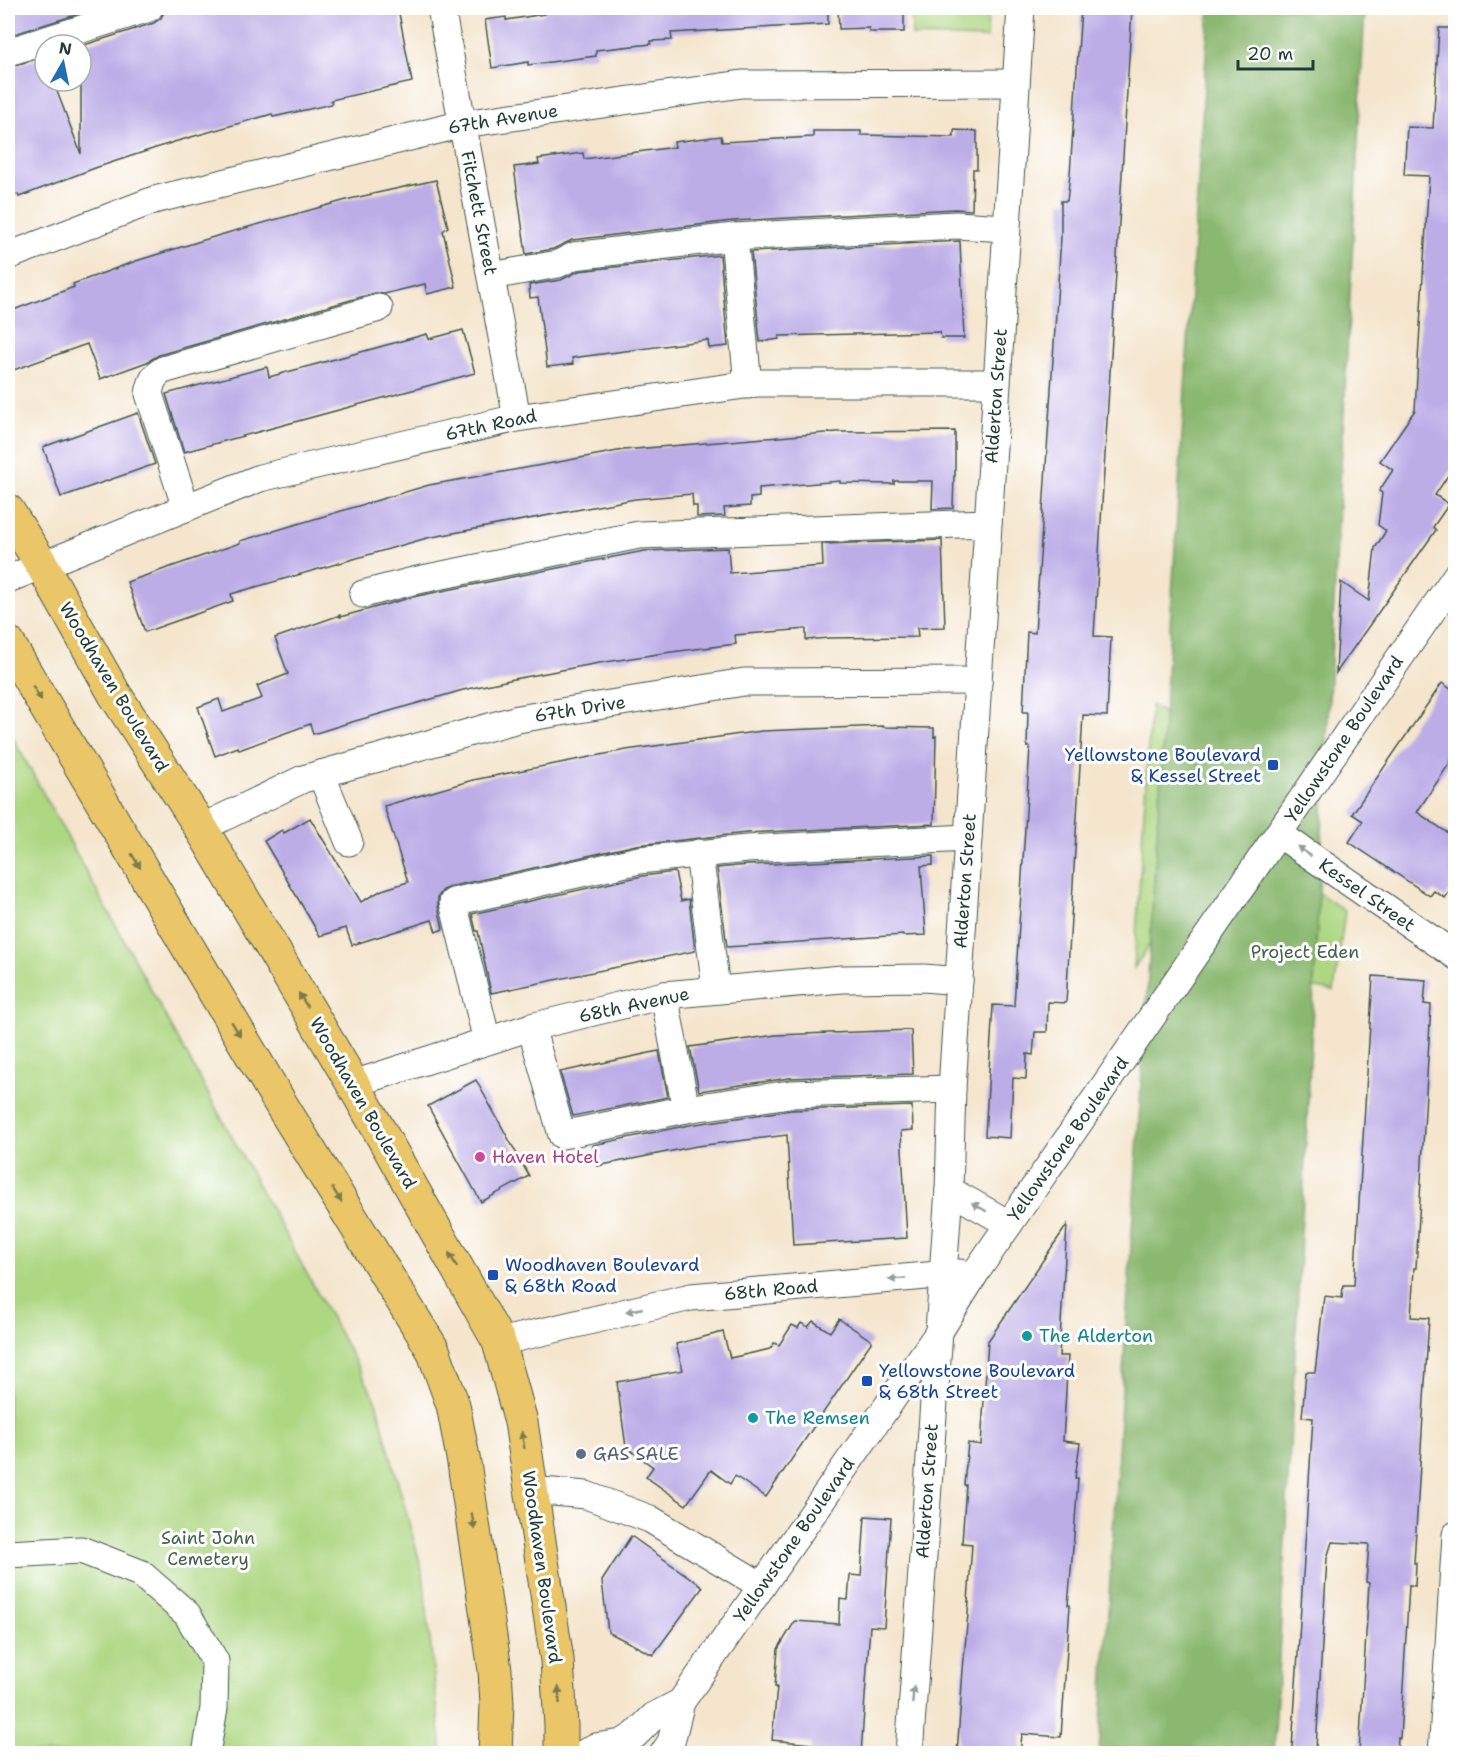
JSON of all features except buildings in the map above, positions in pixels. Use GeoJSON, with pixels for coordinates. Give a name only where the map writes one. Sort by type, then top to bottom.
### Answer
{"type":"FeatureCollection","features":[{"type":"Feature","properties":{"kind":"main road","name":"Woodhaven Boulevard"},"geometry":{"type":"LineString","coordinates":[[8,511],[42,565],[114,693],[201,828],[353,1084],[499,1342],[521,1422],[557,1660],[561,1754]]}},
{"type":"Feature","properties":{"kind":"main road"},"geometry":{"type":"LineString","coordinates":[[8,643],[282,1106],[433,1350],[453,1405],[464,1463],[495,1670],[497,1704],[495,1754]]}},
{"type":"Feature","properties":{"kind":"street"},"geometry":{"type":"LineString","coordinates":[[8,52],[149,8]]}},
{"type":"Feature","properties":{"kind":"street","name":"Fitchett Street"},"geometry":{"type":"LineString","coordinates":[[441,8],[517,418]]}},
{"type":"Feature","properties":{"kind":"street","name":"Alderton Street"},"geometry":{"type":"LineString","coordinates":[[909,1754],[949,1190],[952,1089],[1021,8]]}},
{"type":"Feature","properties":{"kind":"street","name":"67th Avenue"},"geometry":{"type":"LineString","coordinates":[[8,256],[154,200],[463,124],[742,84],[1016,83]]}},
{"type":"Feature","properties":{"kind":"street"},"geometry":{"type":"LineString","coordinates":[[491,276],[558,264],[574,256],[734,237],[956,225],[1006,228]]}},
{"type":"Feature","properties":{"kind":"street"},"geometry":{"type":"LineString","coordinates":[[734,237],[748,385]]}},
{"type":"Feature","properties":{"kind":"street"},"geometry":{"type":"LineString","coordinates":[[186,507],[149,394],[151,382],[156,374],[163,370],[378,308]]}},
{"type":"Feature","properties":{"kind":"street","name":"67th Road"},"geometry":{"type":"LineString","coordinates":[[8,579],[260,478],[517,418],[758,383],[996,383]]}},
{"type":"Feature","properties":{"kind":"street"},"geometry":{"type":"LineString","coordinates":[[363,594],[413,580],[639,535],[988,523]]}},
{"type":"Feature","properties":{"kind":"street","name":"Yellowstone Boulevard"},"geometry":{"type":"LineString","coordinates":[[663,1754],[671,1742],[681,1702],[937,1335],[976,1272],[1279,834],[1453,587]]}},
{"type":"Feature","properties":{"kind":"street","name":"67th Drive"},"geometry":{"type":"LineString","coordinates":[[201,828],[303,779],[518,719],[744,682],[978,681]]}},
{"type":"Feature","properties":{"kind":"street"},"geometry":{"type":"LineString","coordinates":[[321,774],[349,842]]}},
{"type":"Feature","properties":{"kind":"street","name":"Kessel Street"},"geometry":{"type":"LineString","coordinates":[[1279,834],[1455,956]]}},
{"type":"Feature","properties":{"kind":"street"},"geometry":{"type":"LineString","coordinates":[[487,1041],[453,902],[639,860],[699,853],[968,838]]}},
{"type":"Feature","properties":{"kind":"street"},"geometry":{"type":"LineString","coordinates":[[699,853],[717,989]]}},
{"type":"Feature","properties":{"kind":"street","name":"68th Avenue"},"geometry":{"type":"LineString","coordinates":[[353,1084],[531,1027],[664,995],[842,979],[924,978],[959,981]]}},
{"type":"Feature","properties":{"kind":"street"},"geometry":{"type":"LineString","coordinates":[[664,995],[686,1110]]}},
{"type":"Feature","properties":{"kind":"street"},"geometry":{"type":"LineString","coordinates":[[531,1027],[562,1135],[686,1110],[790,1094],[952,1089]]}},
{"type":"Feature","properties":{"kind":"street"},"geometry":{"type":"LineString","coordinates":[[949,1190],[1009,1224]]}},
{"type":"Feature","properties":{"kind":"street","name":"68th Road"},"geometry":{"type":"LineString","coordinates":[[499,1342],[691,1297],[976,1272]]}},
{"type":"Feature","properties":{"kind":"street"},"geometry":{"type":"LineString","coordinates":[[531,1490],[586,1495],[650,1519],[762,1586]]}},
{"type":"Feature","properties":{"kind":"street"},"geometry":{"type":"LineString","coordinates":[[1442,1754],[1451,1682],[1455,1535]]}},
{"type":"Feature","properties":{"kind":"street"},"geometry":{"type":"LineString","coordinates":[[8,1554],[81,1550],[140,1573],[188,1614],[215,1661],[214,1708],[206,1754]]}},
{"type":"Feature","properties":{"kind":"street","name":"Yellowstone Boulevard"},"geometry":{"type":"LineString","coordinates":[[583,1754],[596,1747],[622,1743],[635,1735],[654,1716],[681,1702]]}},
{"type":"Feature","properties":{"kind":"green space"},"geometry":{"type":"Polygon","coordinates":[[[912,8],[988,8],[987,38],[912,36],[912,8]]]}},
{"type":"Feature","properties":{"kind":"green space"},"geometry":{"type":"Polygon","coordinates":[[[1209,8],[1365,8],[1274,1753],[1099,1754],[1209,8]]]}},
{"type":"Feature","properties":{"kind":"green space"},"geometry":{"type":"Polygon","coordinates":[[[1151,705],[1264,774],[1134,968],[1151,705]]]}},
{"type":"Feature","properties":{"kind":"green space","name":"Saint John Cemetery"},"geometry":{"type":"Polygon","coordinates":[[[8,729],[375,1398],[423,1574],[442,1753],[8,1753],[8,729]]]}},
{"type":"Feature","properties":{"kind":"green space","name":"Project Eden"},"geometry":{"type":"Polygon","coordinates":[[[1302,881],[1345,911],[1334,991],[1254,978],[1302,881]]]}},
{"type":"Feature","properties":{"kind":"place","name":"Yellowstone Boulevard & Kessel Street"},"geometry":{"type":"Point","coordinates":[1273,765]}},
{"type":"Feature","properties":{"kind":"place","name":"Haven Hotel"},"geometry":{"type":"Point","coordinates":[480,1157]}},
{"type":"Feature","properties":{"kind":"place","name":"Woodhaven Boulevard & 68th Road"},"geometry":{"type":"Point","coordinates":[493,1275]}},
{"type":"Feature","properties":{"kind":"place","name":"The Alderton"},"geometry":{"type":"Point","coordinates":[1027,1336]}},
{"type":"Feature","properties":{"kind":"place","name":"Yellowstone Boulevard & 68th Street"},"geometry":{"type":"Point","coordinates":[867,1381]}},
{"type":"Feature","properties":{"kind":"place","name":"The Remsen"},"geometry":{"type":"Point","coordinates":[753,1418]}},
{"type":"Feature","properties":{"kind":"place","name":"GAS SALE"},"geometry":{"type":"Point","coordinates":[581,1454]}}]}
